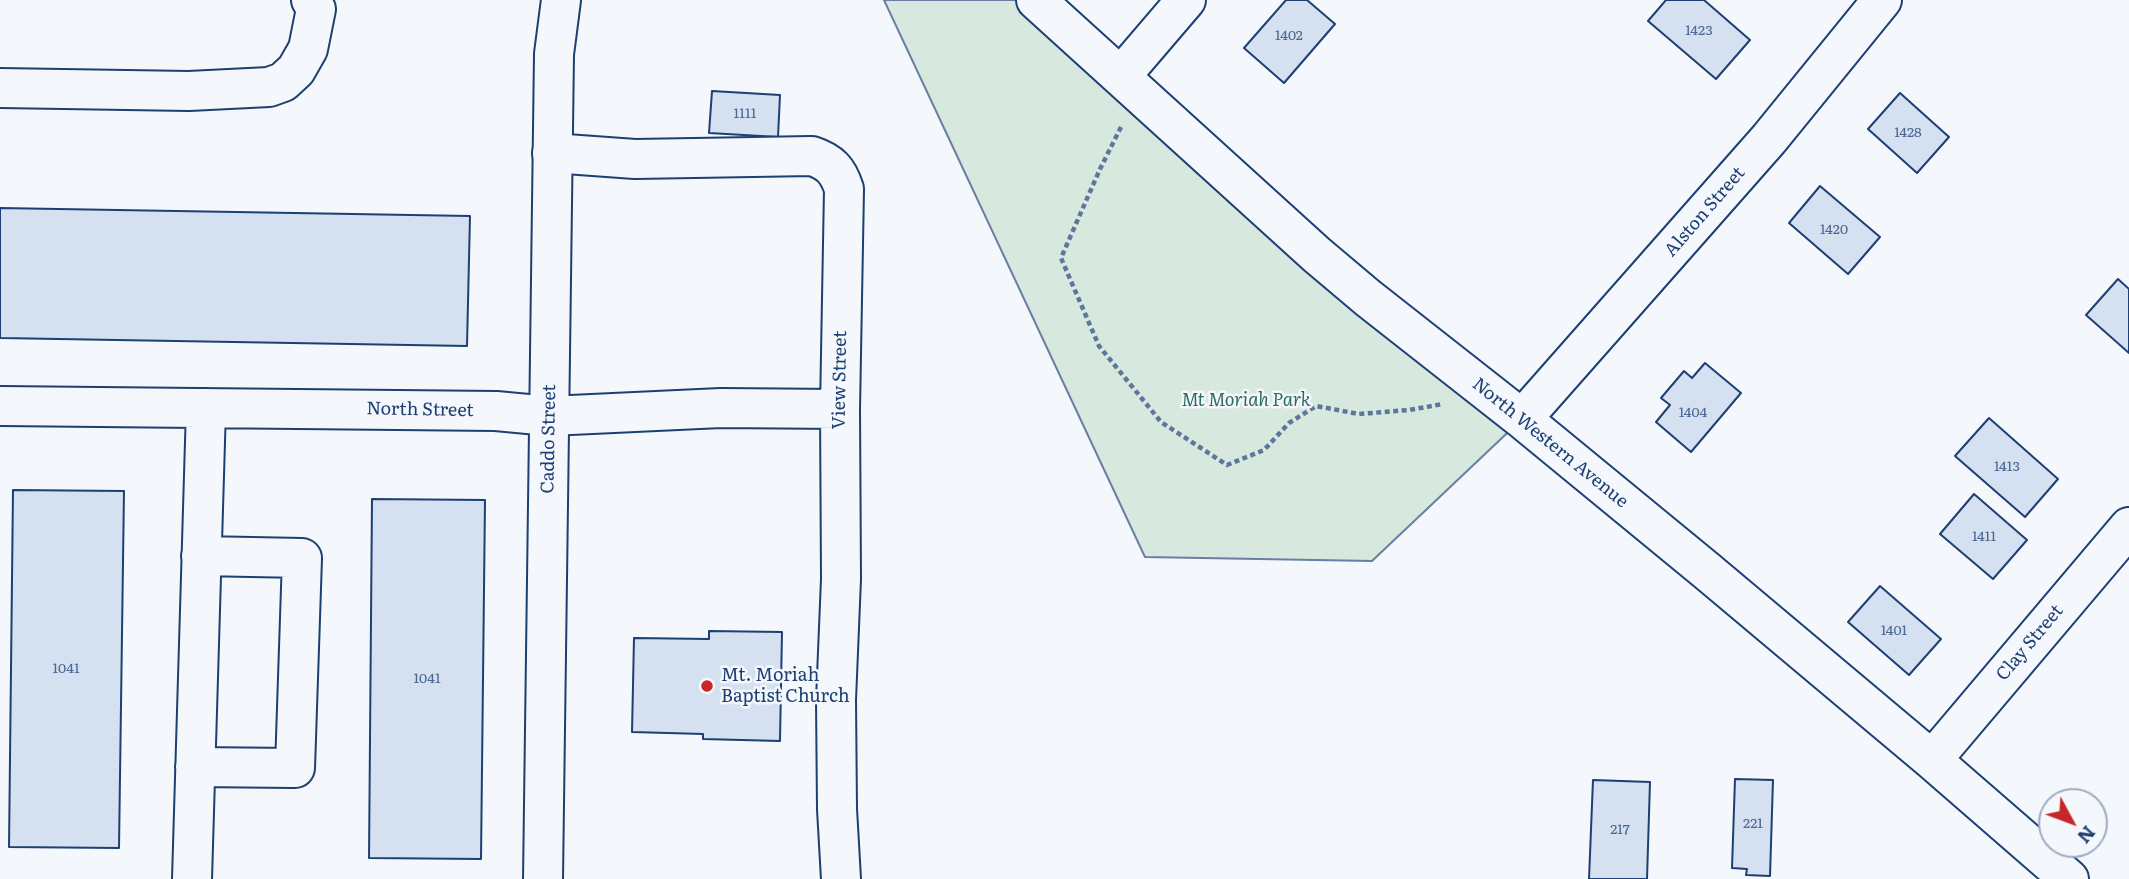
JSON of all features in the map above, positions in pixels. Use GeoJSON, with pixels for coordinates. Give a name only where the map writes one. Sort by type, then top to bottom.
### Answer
{"type":"FeatureCollection","features":[{"type":"Feature","properties":{"kind":"street"},"geometry":{"type":"LineString","coordinates":[[0,88],[189,91],[269,87],[283,82],[296,70],[307,49],[316,9],[312,0]]}},
{"type":"Feature","properties":{"kind":"street"},"geometry":{"type":"LineString","coordinates":[[553,0],[554,54]]}},
{"type":"Feature","properties":{"kind":"street","name":"Caddo Street"},"geometry":{"type":"LineString","coordinates":[[543,879],[554,54],[561,0]]}},
{"type":"Feature","properties":{"kind":"street","name":"North Western Avenue"},"geometry":{"type":"LineString","coordinates":[[1036,0],[1317,255],[1707,571],[2069,879]]}},
{"type":"Feature","properties":{"kind":"street"},"geometry":{"type":"LineString","coordinates":[[1130,84],[1186,0]]}},
{"type":"Feature","properties":{"kind":"street","name":"Alston Street"},"geometry":{"type":"LineString","coordinates":[[1522,419],[1769,139],[1882,0]]}},
{"type":"Feature","properties":{"kind":"street","name":"View Street"},"geometry":{"type":"LineString","coordinates":[[552,153],[635,159],[811,156],[832,165],[839,174],[844,188],[840,409],[841,579],[836,700],[841,879]]}},
{"type":"Feature","properties":{"kind":"street","name":"North Street"},"geometry":{"type":"LineString","coordinates":[[0,406],[496,411],[549,416],[721,408],[840,409]]}},
{"type":"Feature","properties":{"kind":"street"},"geometry":{"type":"LineString","coordinates":[[192,879],[205,408]]}},
{"type":"Feature","properties":{"kind":"street","name":"Clay Street"},"geometry":{"type":"LineString","coordinates":[[1932,760],[2129,527]]}},
{"type":"Feature","properties":{"kind":"street"},"geometry":{"type":"LineString","coordinates":[[195,767],[295,768],[302,571],[302,558],[201,555]]}},
{"type":"Feature","properties":{"kind":"path"},"geometry":{"type":"LineString","coordinates":[[1130,84],[1100,169],[1061,258],[1099,346],[1161,422],[1227,465],[1264,450],[1289,424],[1316,406],[1359,414],[1409,410],[1492,396]]}},
{"type":"Feature","properties":{"kind":"green space","name":"Mt Moriah Park"},"geometry":{"type":"Polygon","coordinates":[[[884,0],[1036,0],[1522,419],[1372,561],[1145,557],[884,0]]]}},
{"type":"Feature","properties":{"kind":"building"},"geometry":{"type":"Polygon","coordinates":[[[1286,0],[1307,0],[1335,24],[1284,83],[1244,48],[1286,0]]]}},
{"type":"Feature","properties":{"kind":"building"},"geometry":{"type":"Polygon","coordinates":[[[1666,0],[1704,0],[1750,40],[1716,79],[1648,21],[1666,0]]]}},
{"type":"Feature","properties":{"kind":"building"},"geometry":{"type":"Polygon","coordinates":[[[712,91],[780,95],[778,137],[709,133],[712,91]]]}},
{"type":"Feature","properties":{"kind":"building"},"geometry":{"type":"Polygon","coordinates":[[[1900,93],[1949,137],[1917,173],[1868,129],[1900,93]]]}},
{"type":"Feature","properties":{"kind":"building"},"geometry":{"type":"Polygon","coordinates":[[[1820,186],[1880,237],[1848,274],[1789,223],[1820,186]]]}},
{"type":"Feature","properties":{"kind":"building"},"geometry":{"type":"Polygon","coordinates":[[[0,208],[470,216],[467,346],[0,338],[0,208]]]}},
{"type":"Feature","properties":{"kind":"building"},"geometry":{"type":"Polygon","coordinates":[[[2118,279],[2129,289],[2129,353],[2086,315],[2118,279]]]}},
{"type":"Feature","properties":{"kind":"building"},"geometry":{"type":"Polygon","coordinates":[[[1705,363],[1741,393],[1691,452],[1656,422],[1670,405],[1661,398],[1684,371],[1692,378],[1705,363]]]}},
{"type":"Feature","properties":{"kind":"building"},"geometry":{"type":"Polygon","coordinates":[[[1989,418],[2058,479],[2025,517],[1955,456],[1989,418]]]}},
{"type":"Feature","properties":{"kind":"building"},"geometry":{"type":"Polygon","coordinates":[[[13,490],[124,491],[119,848],[9,847],[13,490]]]}},
{"type":"Feature","properties":{"kind":"building"},"geometry":{"type":"Polygon","coordinates":[[[1974,494],[2027,540],[1993,579],[1940,534],[1974,494]]]}},
{"type":"Feature","properties":{"kind":"building"},"geometry":{"type":"Polygon","coordinates":[[[372,499],[485,500],[481,859],[369,858],[372,499]]]}},
{"type":"Feature","properties":{"kind":"building"},"geometry":{"type":"Polygon","coordinates":[[[1880,586],[1941,639],[1909,675],[1848,622],[1880,586]]]}},
{"type":"Feature","properties":{"kind":"building","name":"Mt. Moriah Baptist Church"},"geometry":{"type":"Polygon","coordinates":[[[709,631],[782,632],[780,741],[703,739],[703,734],[632,732],[634,638],[709,639],[709,631]]]}},
{"type":"Feature","properties":{"kind":"building"},"geometry":{"type":"Polygon","coordinates":[[[1735,779],[1773,780],[1770,876],[1746,875],[1747,869],[1732,868],[1735,779]]]}},
{"type":"Feature","properties":{"kind":"building"},"geometry":{"type":"Polygon","coordinates":[[[1593,780],[1650,782],[1647,879],[1589,879],[1593,780]]]}},
{"type":"Feature","properties":{"kind":"place","name":"Mt. Moriah Baptist Church"},"geometry":{"type":"Point","coordinates":[707,686]}}]}
